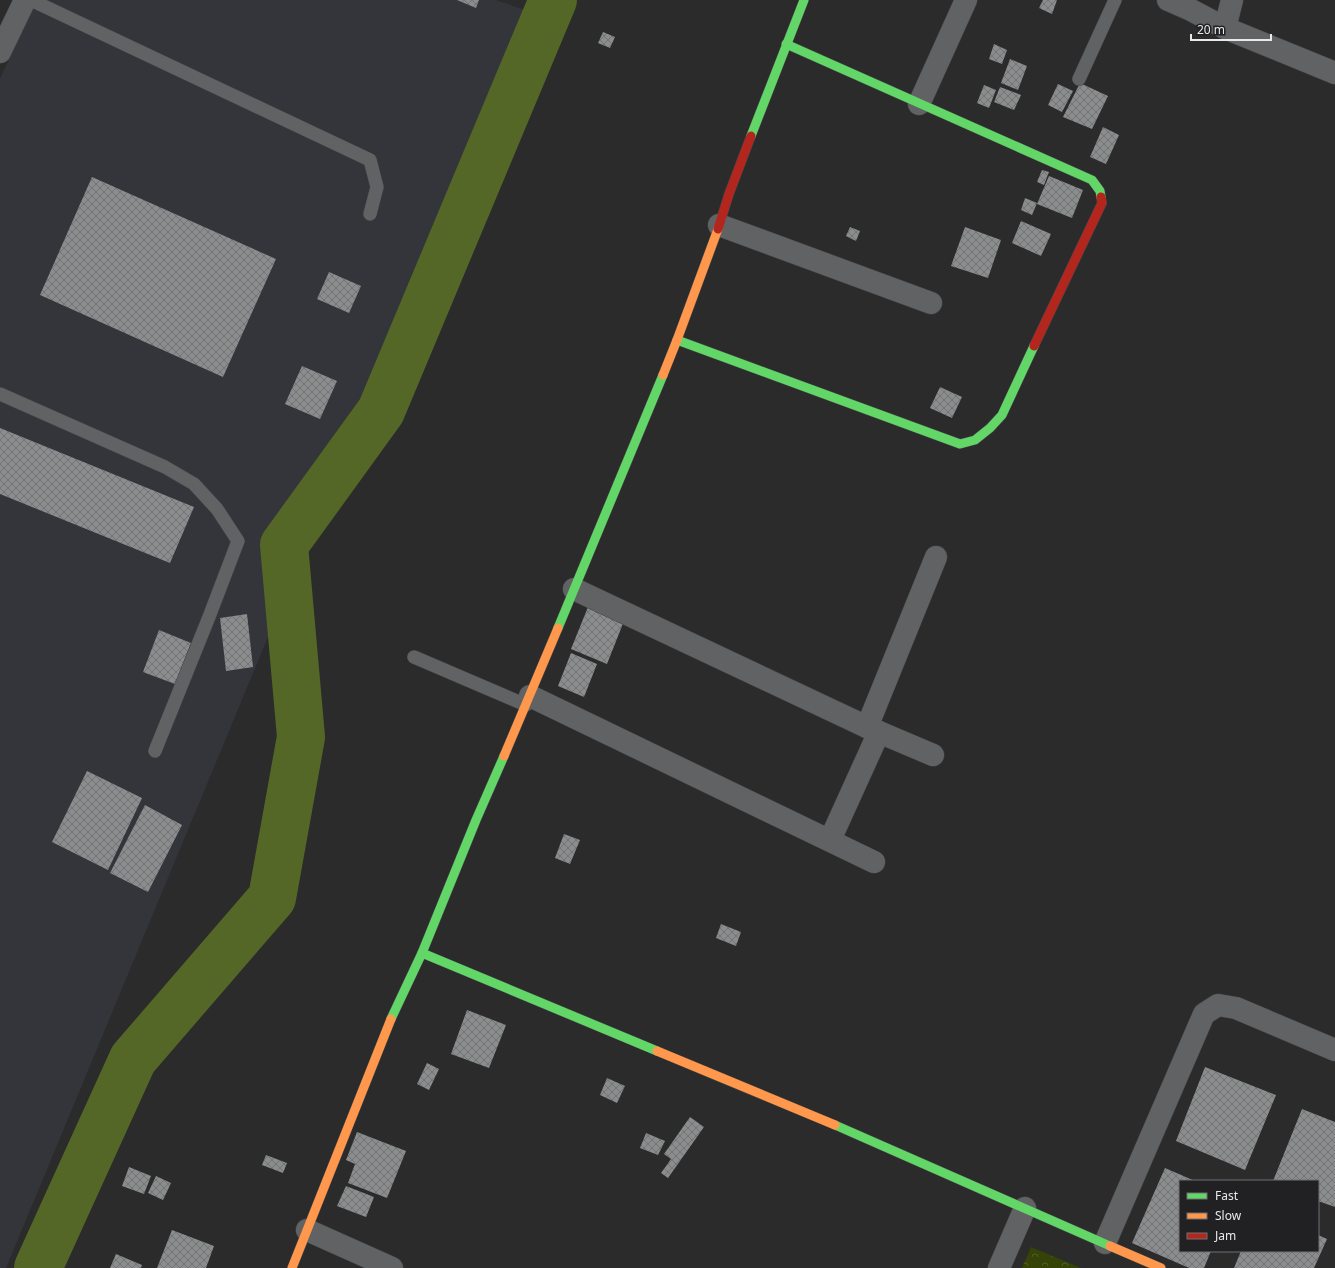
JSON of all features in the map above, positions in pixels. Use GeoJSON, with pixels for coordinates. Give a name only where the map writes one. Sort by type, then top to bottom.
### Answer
{"type":"FeatureCollection","features":[{"type":"Feature","properties":{"kind":"street"},"geometry":{"type":"LineString","coordinates":[[0,52],[25,0]]}},
{"type":"Feature","properties":{"kind":"street"},"geometry":{"type":"LineString","coordinates":[[292,1268],[392,1015],[422,953],[476,820],[528,701],[677,340],[729,194],[804,0]]}},
{"type":"Feature","properties":{"kind":"street"},"geometry":{"type":"LineString","coordinates":[[919,104],[966,0]]}},
{"type":"Feature","properties":{"kind":"street"},"geometry":{"type":"LineString","coordinates":[[1168,0],[1192,10],[1225,28],[1335,73]]}},
{"type":"Feature","properties":{"kind":"street"},"geometry":{"type":"LineString","coordinates":[[1225,28],[1232,0]]}},
{"type":"Feature","properties":{"kind":"street"},"geometry":{"type":"LineString","coordinates":[[677,340],[960,444],[975,440],[990,428],[1002,415],[1102,203],[1100,191],[1092,180],[786,44]]}},
{"type":"Feature","properties":{"kind":"street"},"geometry":{"type":"LineString","coordinates":[[719,224],[931,303]]}},
{"type":"Feature","properties":{"kind":"street"},"geometry":{"type":"LineString","coordinates":[[830,840],[873,730],[936,557]]}},
{"type":"Feature","properties":{"kind":"street"},"geometry":{"type":"LineString","coordinates":[[574,589],[873,730],[933,755]]}},
{"type":"Feature","properties":{"kind":"street"},"geometry":{"type":"LineString","coordinates":[[528,701],[830,840],[874,862]]}},
{"type":"Feature","properties":{"kind":"street"},"geometry":{"type":"LineString","coordinates":[[422,953],[805,1112],[1161,1268]]}},
{"type":"Feature","properties":{"kind":"street"},"geometry":{"type":"LineString","coordinates":[[1104,1243],[1204,1014],[1218,1005],[1236,1008],[1335,1050]]}},
{"type":"Feature","properties":{"kind":"street"},"geometry":{"type":"LineString","coordinates":[[1000,1268],[1025,1208]]}},
{"type":"Feature","properties":{"kind":"street"},"geometry":{"type":"LineString","coordinates":[[307,1230],[392,1268]]}},
{"type":"Feature","properties":{"kind":"lane"},"geometry":{"type":"LineString","coordinates":[[31,0],[370,160],[377,187],[370,214]]}},
{"type":"Feature","properties":{"kind":"lane"},"geometry":{"type":"LineString","coordinates":[[1079,79],[1114,0]]}},
{"type":"Feature","properties":{"kind":"lane"},"geometry":{"type":"LineString","coordinates":[[0,394],[165,467],[194,484],[217,509],[238,541],[210,617],[155,751]]}},
{"type":"Feature","properties":{"kind":"lane"},"geometry":{"type":"LineString","coordinates":[[414,657],[528,701]]}},
{"type":"Feature","properties":{"kind":"shaded area"},"geometry":{"type":"Polygon","coordinates":[[[35,0],[496,0],[528,11],[6,1268],[0,1268],[0,79],[35,0]]]}},
{"type":"Feature","properties":{"kind":"green space"},"geometry":{"type":"Polygon","coordinates":[[[1031,1247],[1081,1268],[1022,1268],[1031,1247]]]}},
{"type":"Feature","properties":{"kind":"building"},"geometry":{"type":"Polygon","coordinates":[[[457,0],[479,0],[476,8],[457,0]]]}},
{"type":"Feature","properties":{"kind":"building"},"geometry":{"type":"Polygon","coordinates":[[[1043,0],[1057,0],[1052,14],[1039,8],[1043,0]]]}},
{"type":"Feature","properties":{"kind":"building"},"geometry":{"type":"Polygon","coordinates":[[[603,32],[615,37],[610,48],[598,43],[603,32]]]}},
{"type":"Feature","properties":{"kind":"building"},"geometry":{"type":"Polygon","coordinates":[[[994,44],[1007,50],[1002,64],[989,59],[994,44]]]}},
{"type":"Feature","properties":{"kind":"building"},"geometry":{"type":"Polygon","coordinates":[[[1010,59],[1027,66],[1018,90],[1001,83],[1010,59]]]}},
{"type":"Feature","properties":{"kind":"building"},"geometry":{"type":"Polygon","coordinates":[[[1080,83],[1108,96],[1092,129],[1063,117],[1080,83]]]}},
{"type":"Feature","properties":{"kind":"building"},"geometry":{"type":"Polygon","coordinates":[[[1058,84],[1073,91],[1062,112],[1048,105],[1058,84]]]}},
{"type":"Feature","properties":{"kind":"building"},"geometry":{"type":"Polygon","coordinates":[[[984,85],[996,90],[989,108],[977,103],[984,85]]]}},
{"type":"Feature","properties":{"kind":"building"},"geometry":{"type":"Polygon","coordinates":[[[1000,87],[1021,95],[1014,110],[994,102],[1000,87]]]}},
{"type":"Feature","properties":{"kind":"building"},"geometry":{"type":"Polygon","coordinates":[[[1103,127],[1119,135],[1106,164],[1090,157],[1103,127]]]}},
{"type":"Feature","properties":{"kind":"building"},"geometry":{"type":"Polygon","coordinates":[[[1042,170],[1049,172],[1044,185],[1037,182],[1042,170]]]}},
{"type":"Feature","properties":{"kind":"building"},"geometry":{"type":"Polygon","coordinates":[[[1049,176],[1083,190],[1072,218],[1037,204],[1049,176]]]}},
{"type":"Feature","properties":{"kind":"building"},"geometry":{"type":"Polygon","coordinates":[[[92,177],[276,259],[223,377],[40,295],[92,177]]]}},
{"type":"Feature","properties":{"kind":"building"},"geometry":{"type":"Polygon","coordinates":[[[1025,198],[1037,203],[1032,215],[1021,210],[1025,198]]]}},
{"type":"Feature","properties":{"kind":"building"},"geometry":{"type":"Polygon","coordinates":[[[1021,221],[1051,234],[1041,256],[1012,243],[1021,221]]]}},
{"type":"Feature","properties":{"kind":"building"},"geometry":{"type":"Polygon","coordinates":[[[850,227],[860,231],[856,241],[846,236],[850,227]]]}},
{"type":"Feature","properties":{"kind":"building"},"geometry":{"type":"Polygon","coordinates":[[[965,227],[1001,240],[988,278],[951,266],[965,227]]]}},
{"type":"Feature","properties":{"kind":"building"},"geometry":{"type":"Polygon","coordinates":[[[329,272],[361,286],[349,313],[317,299],[329,272]]]}},
{"type":"Feature","properties":{"kind":"building"},"geometry":{"type":"Polygon","coordinates":[[[302,366],[337,381],[320,419],[285,404],[302,366]]]}},
{"type":"Feature","properties":{"kind":"building"},"geometry":{"type":"Polygon","coordinates":[[[940,387],[962,397],[952,418],[930,408],[940,387]]]}},
{"type":"Feature","properties":{"kind":"building"},"geometry":{"type":"Polygon","coordinates":[[[0,428],[194,507],[170,563],[0,494],[0,428]]]}},
{"type":"Feature","properties":{"kind":"building"},"geometry":{"type":"Polygon","coordinates":[[[588,607],[624,621],[607,664],[571,649],[588,607]]]}},
{"type":"Feature","properties":{"kind":"building"},"geometry":{"type":"Polygon","coordinates":[[[247,614],[253,667],[226,671],[220,618],[247,614]]]}},
{"type":"Feature","properties":{"kind":"building"},"geometry":{"type":"Polygon","coordinates":[[[159,630],[191,643],[175,684],[143,672],[159,630]]]}},
{"type":"Feature","properties":{"kind":"building"},"geometry":{"type":"Polygon","coordinates":[[[571,653],[597,664],[584,697],[558,686],[571,653]]]}},
{"type":"Feature","properties":{"kind":"building"},"geometry":{"type":"Polygon","coordinates":[[[87,771],[142,798],[108,870],[52,842],[87,771]]]}},
{"type":"Feature","properties":{"kind":"building"},"geometry":{"type":"Polygon","coordinates":[[[145,805],[182,825],[148,892],[110,873],[145,805]]]}},
{"type":"Feature","properties":{"kind":"building"},"geometry":{"type":"Polygon","coordinates":[[[564,834],[580,840],[570,864],[555,858],[564,834]]]}},
{"type":"Feature","properties":{"kind":"building"},"geometry":{"type":"Polygon","coordinates":[[[721,924],[741,932],[736,946],[716,938],[721,924]]]}},
{"type":"Feature","properties":{"kind":"building"},"geometry":{"type":"Polygon","coordinates":[[[467,1010],[506,1025],[489,1068],[451,1054],[467,1010]]]}},
{"type":"Feature","properties":{"kind":"building"},"geometry":{"type":"Polygon","coordinates":[[[427,1063],[439,1069],[429,1090],[417,1084],[427,1063]]]}},
{"type":"Feature","properties":{"kind":"building"},"geometry":{"type":"Polygon","coordinates":[[[1205,1067],[1276,1095],[1245,1170],[1176,1141],[1205,1067]]]}},
{"type":"Feature","properties":{"kind":"building"},"geometry":{"type":"Polygon","coordinates":[[[607,1078],[625,1086],[617,1103],[600,1095],[607,1078]]]}},
{"type":"Feature","properties":{"kind":"building"},"geometry":{"type":"Polygon","coordinates":[[[1302,1109],[1335,1122],[1335,1207],[1319,1201],[1319,1180],[1273,1180],[1302,1109]]]}},
{"type":"Feature","properties":{"kind":"building"},"geometry":{"type":"Polygon","coordinates":[[[690,1117],[704,1127],[668,1178],[661,1173],[671,1159],[664,1154],[690,1117]]]}},
{"type":"Feature","properties":{"kind":"building"},"geometry":{"type":"Polygon","coordinates":[[[357,1132],[406,1151],[387,1198],[348,1183],[355,1164],[346,1160],[357,1132]]]}},
{"type":"Feature","properties":{"kind":"building"},"geometry":{"type":"Polygon","coordinates":[[[646,1133],[665,1141],[658,1155],[640,1148],[646,1133]]]}},
{"type":"Feature","properties":{"kind":"building"},"geometry":{"type":"Polygon","coordinates":[[[266,1155],[287,1163],[283,1173],[262,1165],[266,1155]]]}},
{"type":"Feature","properties":{"kind":"building"},"geometry":{"type":"Polygon","coordinates":[[[129,1167],[151,1176],[144,1194],[122,1186],[129,1167]]]}},
{"type":"Feature","properties":{"kind":"building"},"geometry":{"type":"Polygon","coordinates":[[[1165,1168],[1193,1180],[1179,1180],[1179,1252],[1211,1252],[1204,1268],[1189,1268],[1132,1243],[1165,1168]]]}},
{"type":"Feature","properties":{"kind":"building"},"geometry":{"type":"Polygon","coordinates":[[[156,1176],[171,1183],[163,1200],[148,1193],[156,1176]]]}},
{"type":"Feature","properties":{"kind":"building"},"geometry":{"type":"Polygon","coordinates":[[[346,1186],[374,1197],[366,1217],[337,1206],[346,1186]]]}},
{"type":"Feature","properties":{"kind":"building"},"geometry":{"type":"Polygon","coordinates":[[[172,1230],[214,1246],[206,1268],[157,1268],[172,1230]]]}},
{"type":"Feature","properties":{"kind":"building"},"geometry":{"type":"Polygon","coordinates":[[[1319,1235],[1327,1239],[1314,1268],[1234,1268],[1241,1252],[1319,1252],[1319,1235]]]}},
{"type":"Feature","properties":{"kind":"building"},"geometry":{"type":"Polygon","coordinates":[[[116,1254],[142,1265],[141,1268],[110,1268],[116,1254]]]}},
{"type":"Feature","properties":{"kind":"waterway"},"geometry":{"type":"LineString","coordinates":[[38,1268],[133,1059],[272,898],[301,737],[284,545],[381,411],[553,0]]}},
{"type":"Feature","properties":{"kind":"traffic: fast"},"geometry":{"type":"LineString","coordinates":[[751,136],[804,0]]}},
{"type":"Feature","properties":{"kind":"traffic: fast"},"geometry":{"type":"LineString","coordinates":[[786,44],[1092,180],[1100,191],[1101,197]]}},
{"type":"Feature","properties":{"kind":"traffic: fast"},"geometry":{"type":"LineString","coordinates":[[677,340],[960,444],[975,440],[990,428],[1002,415],[1034,346]]}},
{"type":"Feature","properties":{"kind":"traffic: fast"},"geometry":{"type":"LineString","coordinates":[[558,628],[663,375]]}},
{"type":"Feature","properties":{"kind":"traffic: fast"},"geometry":{"type":"LineString","coordinates":[[391,1019],[422,953],[476,820],[504,756]]}},
{"type":"Feature","properties":{"kind":"traffic: fast"},"geometry":{"type":"LineString","coordinates":[[422,953],[657,1051]]}},
{"type":"Feature","properties":{"kind":"traffic: fast"},"geometry":{"type":"LineString","coordinates":[[835,1125],[1110,1246]]}},
{"type":"Feature","properties":{"kind":"traffic: slow"},"geometry":{"type":"LineString","coordinates":[[663,375],[718,229]]}},
{"type":"Feature","properties":{"kind":"traffic: slow"},"geometry":{"type":"LineString","coordinates":[[504,756],[558,628]]}},
{"type":"Feature","properties":{"kind":"traffic: slow"},"geometry":{"type":"LineString","coordinates":[[292,1268],[391,1019]]}},
{"type":"Feature","properties":{"kind":"traffic: slow"},"geometry":{"type":"LineString","coordinates":[[657,1051],[835,1125]]}},
{"type":"Feature","properties":{"kind":"traffic: slow"},"geometry":{"type":"LineString","coordinates":[[1110,1246],[1161,1268]]}},
{"type":"Feature","properties":{"kind":"traffic: jam"},"geometry":{"type":"LineString","coordinates":[[718,229],[729,194],[751,136]]}},
{"type":"Feature","properties":{"kind":"traffic: jam"},"geometry":{"type":"LineString","coordinates":[[1034,346],[1102,203],[1101,197]]}}]}
